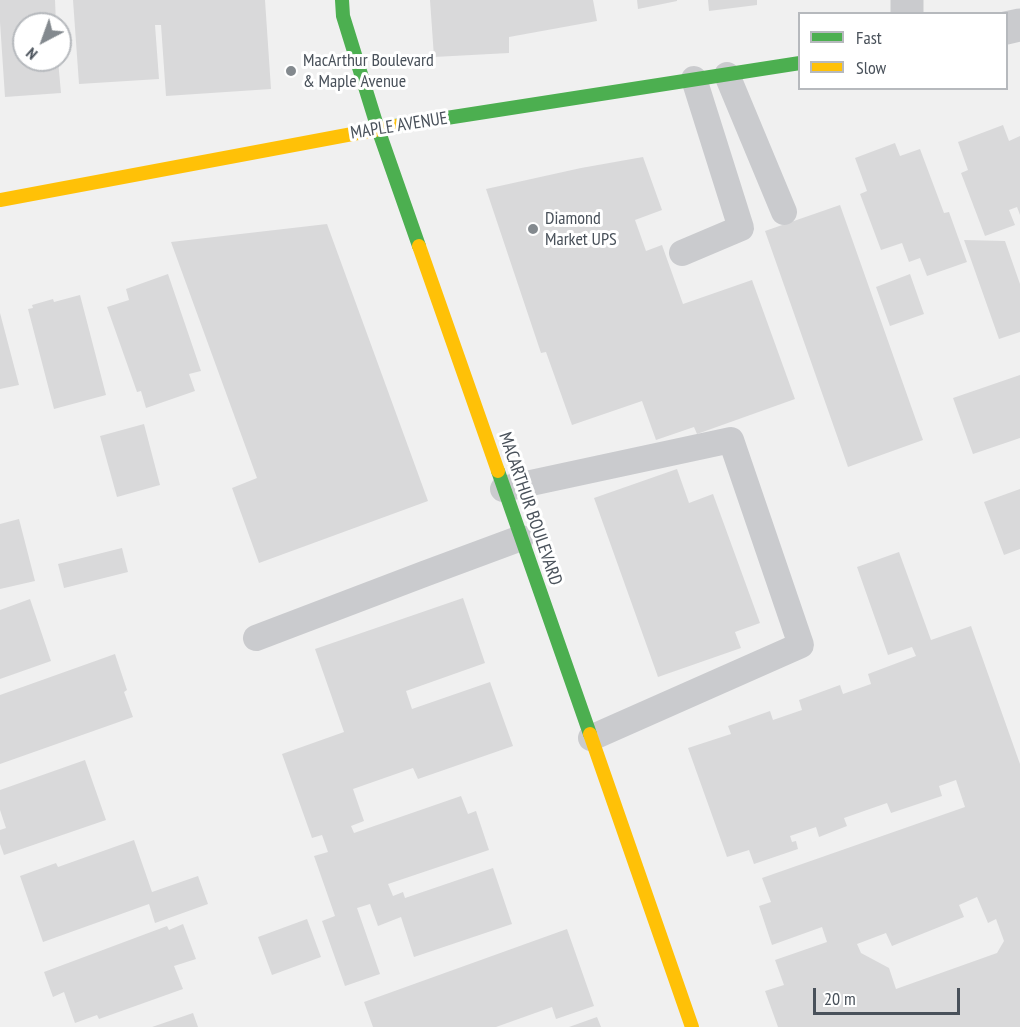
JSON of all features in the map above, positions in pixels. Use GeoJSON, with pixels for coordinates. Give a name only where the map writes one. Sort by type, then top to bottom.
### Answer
{"type":"FeatureCollection","features":[{"type":"Feature","properties":{"kind":"main road","name":"MACARTHUR BOULEVARD"},"geometry":{"type":"LineString","coordinates":[[342,0],[343,16],[378,129],[692,1027]]}},
{"type":"Feature","properties":{"kind":"main road","name":"MAPLE AVENUE"},"geometry":{"type":"LineString","coordinates":[[0,200],[378,129],[798,63]]}},
{"type":"Feature","properties":{"kind":"lane"},"geometry":{"type":"LineString","coordinates":[[727,75],[784,212]]}},
{"type":"Feature","properties":{"kind":"lane"},"geometry":{"type":"LineString","coordinates":[[682,252],[741,228],[694,79]]}},
{"type":"Feature","properties":{"kind":"lane"},"geometry":{"type":"LineString","coordinates":[[503,489],[731,440],[801,645],[591,738]]}},
{"type":"Feature","properties":{"kind":"lane"},"geometry":{"type":"LineString","coordinates":[[256,638],[521,538]]}},
{"type":"Feature","properties":{"kind":"building"},"geometry":{"type":"Polygon","coordinates":[[[0,0],[55,0],[56,12],[12,12],[12,72],[59,72],[61,93],[5,97],[0,0]]]}},
{"type":"Feature","properties":{"kind":"building"},"geometry":{"type":"Polygon","coordinates":[[[73,0],[265,0],[271,89],[166,96],[161,25],[155,25],[159,79],[79,84],[73,0]]]}},
{"type":"Feature","properties":{"kind":"building"},"geometry":{"type":"Polygon","coordinates":[[[430,0],[593,0],[597,21],[509,37],[509,53],[434,57],[430,0]]]}},
{"type":"Feature","properties":{"kind":"building"},"geometry":{"type":"Polygon","coordinates":[[[637,0],[677,0],[677,1],[638,9],[637,0]]]}},
{"type":"Feature","properties":{"kind":"building"},"geometry":{"type":"Polygon","coordinates":[[[708,0],[757,0],[757,5],[709,11],[708,0]]]}},
{"type":"Feature","properties":{"kind":"building"},"geometry":{"type":"Polygon","coordinates":[[[1003,125],[1009,141],[1020,136],[1020,215],[1017,207],[1009,210],[1015,225],[985,236],[961,173],[968,170],[958,142],[1003,125]]]}},
{"type":"Feature","properties":{"kind":"building"},"geometry":{"type":"Polygon","coordinates":[[[895,143],[900,156],[920,149],[944,213],[949,212],[967,262],[927,276],[920,258],[909,262],[902,243],[881,250],[860,194],[867,191],[855,158],[895,143]]]}},
{"type":"Feature","properties":{"kind":"building"},"geometry":{"type":"Polygon","coordinates":[[[643,157],[662,210],[635,220],[646,251],[662,245],[683,304],[752,280],[795,399],[697,434],[694,427],[656,440],[642,401],[572,425],[546,352],[541,353],[486,189],[643,157]]]}},
{"type":"Feature","properties":{"kind":"building"},"geometry":{"type":"Polygon","coordinates":[[[840,205],[923,440],[848,467],[765,231],[840,205]]]}},
{"type":"Feature","properties":{"kind":"building"},"geometry":{"type":"Polygon","coordinates":[[[327,224],[428,501],[259,563],[232,488],[257,478],[171,242],[327,224]]]}},
{"type":"Feature","properties":{"kind":"building"},"geometry":{"type":"Polygon","coordinates":[[[964,240],[1005,241],[1020,284],[1020,332],[999,339],[964,240]]]}},
{"type":"Feature","properties":{"kind":"building"},"geometry":{"type":"Polygon","coordinates":[[[168,274],[201,371],[189,374],[195,391],[146,408],[141,391],[137,392],[107,307],[129,300],[126,289],[168,274]]]}},
{"type":"Feature","properties":{"kind":"building"},"geometry":{"type":"Polygon","coordinates":[[[910,274],[924,314],[890,326],[876,287],[910,274]]]}},
{"type":"Feature","properties":{"kind":"building"},"geometry":{"type":"Polygon","coordinates":[[[80,295],[106,395],[54,409],[28,309],[33,308],[32,305],[53,299],[54,302],[80,295]]]}},
{"type":"Feature","properties":{"kind":"building"},"geometry":{"type":"Polygon","coordinates":[[[0,313],[19,385],[0,389],[0,313]]]}},
{"type":"Feature","properties":{"kind":"building"},"geometry":{"type":"Polygon","coordinates":[[[1020,375],[1020,438],[973,454],[953,398],[1020,375]]]}},
{"type":"Feature","properties":{"kind":"building"},"geometry":{"type":"Polygon","coordinates":[[[144,424],[160,485],[117,497],[100,436],[144,424]]]}},
{"type":"Feature","properties":{"kind":"building"},"geometry":{"type":"Polygon","coordinates":[[[677,469],[689,503],[713,494],[760,623],[735,632],[741,648],[658,677],[594,498],[677,469]]]}},
{"type":"Feature","properties":{"kind":"building"},"geometry":{"type":"Polygon","coordinates":[[[1020,489],[1020,549],[1004,555],[984,502],[1020,489]]]}},
{"type":"Feature","properties":{"kind":"building"},"geometry":{"type":"Polygon","coordinates":[[[19,519],[35,581],[0,589],[0,524],[19,519]]]}},
{"type":"Feature","properties":{"kind":"building"},"geometry":{"type":"Polygon","coordinates":[[[122,548],[128,572],[64,588],[58,564],[122,548]]]}},
{"type":"Feature","properties":{"kind":"building"},"geometry":{"type":"Polygon","coordinates":[[[899,552],[931,640],[971,626],[1020,764],[1020,1027],[778,1027],[765,991],[784,985],[775,960],[827,942],[822,927],[772,945],[759,906],[771,902],[762,878],[965,807],[956,780],[939,786],[942,796],[891,813],[887,803],[844,818],[847,826],[819,837],[816,827],[790,836],[792,842],[796,841],[798,849],[754,864],[749,850],[727,857],[688,748],[731,734],[728,726],[770,711],[773,720],[802,710],[799,700],[840,685],[843,694],[871,684],[868,674],[916,656],[912,647],[888,655],[857,567],[899,552]],[[977,897],[959,905],[964,917],[892,946],[886,933],[857,944],[861,953],[889,968],[896,989],[997,953],[1004,941],[996,919],[988,923],[977,897]]]}},
{"type":"Feature","properties":{"kind":"building"},"geometry":{"type":"Polygon","coordinates":[[[463,598],[485,663],[406,691],[412,709],[490,682],[513,746],[418,779],[413,768],[353,789],[364,821],[351,826],[354,833],[461,796],[468,814],[476,811],[489,850],[388,884],[393,896],[403,892],[405,898],[493,868],[512,924],[414,957],[401,917],[378,926],[370,904],[357,908],[380,974],[345,986],[322,921],[335,916],[314,856],[328,852],[322,835],[312,838],[282,754],[344,732],[315,649],[463,598]]]}},
{"type":"Feature","properties":{"kind":"building"},"geometry":{"type":"Polygon","coordinates":[[[30,599],[51,661],[0,679],[0,610],[30,599]]]}},
{"type":"Feature","properties":{"kind":"building"},"geometry":{"type":"Polygon","coordinates":[[[115,654],[133,717],[0,764],[0,695],[115,654]]]}},
{"type":"Feature","properties":{"kind":"building"},"geometry":{"type":"Polygon","coordinates":[[[85,760],[106,820],[4,855],[0,844],[0,830],[6,828],[0,810],[0,790],[85,760]]]}},
{"type":"Feature","properties":{"kind":"building"},"geometry":{"type":"Polygon","coordinates":[[[134,840],[152,892],[198,876],[208,904],[155,923],[149,904],[43,942],[20,876],[56,863],[58,867],[134,840]]]}},
{"type":"Feature","properties":{"kind":"building"},"geometry":{"type":"Polygon","coordinates":[[[307,919],[321,957],[272,975],[258,937],[307,919]]]}},
{"type":"Feature","properties":{"kind":"building"},"geometry":{"type":"Polygon","coordinates":[[[183,924],[196,959],[174,966],[183,989],[99,1019],[97,1015],[75,1023],[64,992],[53,997],[44,972],[167,926],[169,930],[183,924]]]}},
{"type":"Feature","properties":{"kind":"building"},"geometry":{"type":"Polygon","coordinates":[[[567,929],[594,1006],[556,1019],[552,1007],[496,1027],[373,1027],[364,1002],[567,929]]]}},
{"type":"Feature","properties":{"kind":"building"},"geometry":{"type":"Polygon","coordinates":[[[193,1013],[198,1027],[152,1027],[193,1013]]]}},
{"type":"Feature","properties":{"kind":"building"},"geometry":{"type":"Polygon","coordinates":[[[597,1017],[601,1027],[569,1027],[597,1017]]]}},
{"type":"Feature","properties":{"kind":"traffic: fast"},"geometry":{"type":"LineString","coordinates":[[342,0],[343,16],[378,129],[419,246]]}},
{"type":"Feature","properties":{"kind":"traffic: fast"},"geometry":{"type":"LineString","coordinates":[[395,126],[798,63]]}},
{"type":"Feature","properties":{"kind":"traffic: fast"},"geometry":{"type":"LineString","coordinates":[[498,471],[590,734]]}},
{"type":"Feature","properties":{"kind":"traffic: slow"},"geometry":{"type":"LineString","coordinates":[[0,200],[395,126]]}},
{"type":"Feature","properties":{"kind":"traffic: slow"},"geometry":{"type":"LineString","coordinates":[[419,246],[498,471]]}},
{"type":"Feature","properties":{"kind":"traffic: slow"},"geometry":{"type":"LineString","coordinates":[[590,734],[692,1027]]}},
{"type":"Feature","properties":{"kind":"place","name":"MacArthur Boulevard & Maple Avenue"},"geometry":{"type":"Point","coordinates":[291,71]}},
{"type":"Feature","properties":{"kind":"place","name":"Diamond Market UPS"},"geometry":{"type":"Point","coordinates":[533,229]}}]}
